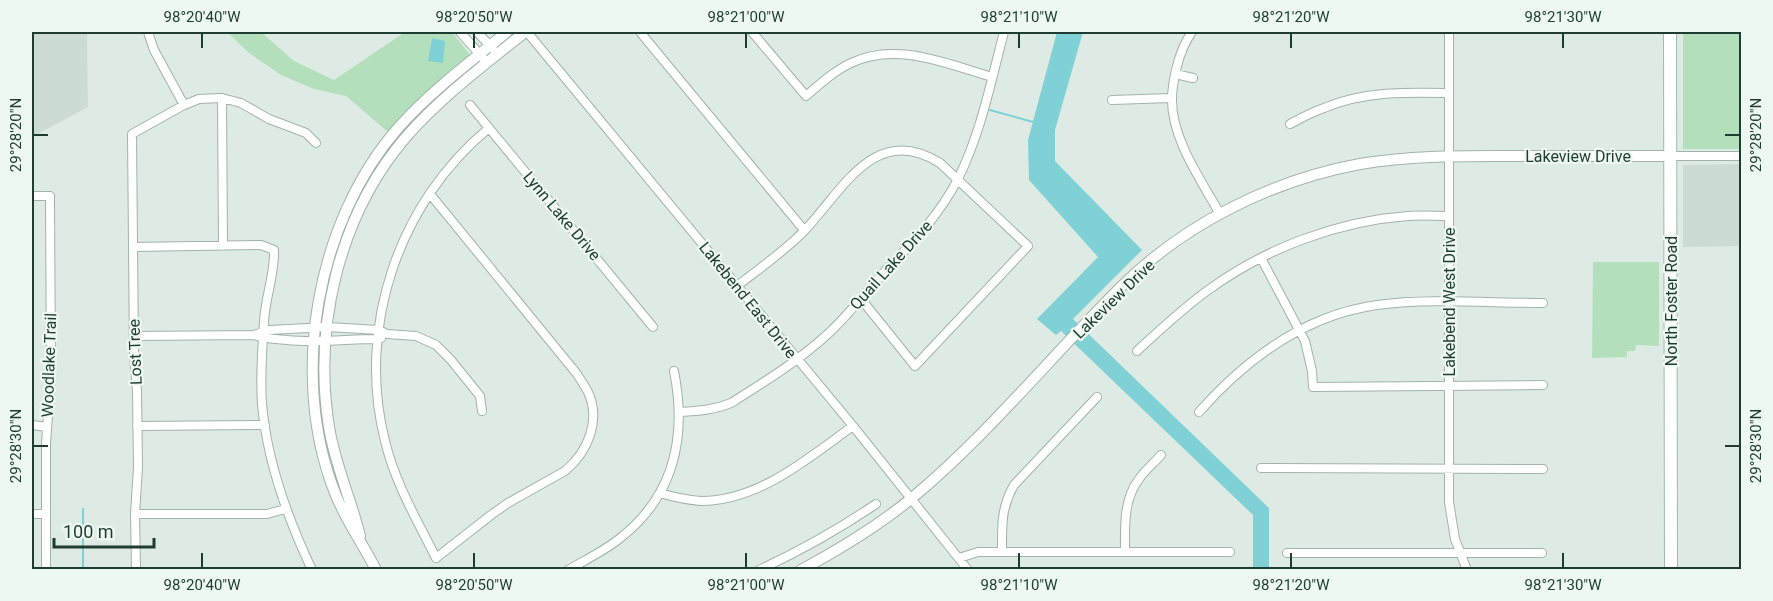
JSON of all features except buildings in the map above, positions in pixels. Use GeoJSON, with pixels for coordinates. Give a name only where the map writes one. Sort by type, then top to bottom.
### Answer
{"type":"FeatureCollection","features":[{"type":"Feature","properties":{"kind":"main road","name":"North Foster Road"},"geometry":{"type":"LineString","coordinates":[[1670,32],[1671,570]]}},
{"type":"Feature","properties":{"kind":"street"},"geometry":{"type":"LineString","coordinates":[[148,32],[154,50],[184,105],[199,99],[222,98],[241,103],[269,119],[306,133],[316,143]]}},
{"type":"Feature","properties":{"kind":"street"},"geometry":{"type":"LineString","coordinates":[[477,32],[494,50]]}},
{"type":"Feature","properties":{"kind":"street"},"geometry":{"type":"LineString","coordinates":[[494,50],[507,32]]}},
{"type":"Feature","properties":{"kind":"street"},"geometry":{"type":"LineString","coordinates":[[362,542],[346,520],[334,492],[325,461],[314,399],[314,342],[321,327],[350,234],[382,170],[406,137],[483,58],[526,32]]}},
{"type":"Feature","properties":{"kind":"street","name":"Lakebend East Drive"},"geometry":{"type":"LineString","coordinates":[[526,32],[853,426],[968,570]]}},
{"type":"Feature","properties":{"kind":"street"},"geometry":{"type":"LineString","coordinates":[[640,32],[804,230]]}},
{"type":"Feature","properties":{"kind":"street"},"geometry":{"type":"LineString","coordinates":[[752,32],[806,96],[852,62],[889,53],[919,57],[992,77]]}},
{"type":"Feature","properties":{"kind":"street","name":"Quail Lake Drive"},"geometry":{"type":"LineString","coordinates":[[680,412],[702,411],[731,403],[798,360],[831,331],[909,248],[932,221],[957,179],[975,137],[1004,32]]}},
{"type":"Feature","properties":{"kind":"street"},"geometry":{"type":"LineString","coordinates":[[1192,32],[1183,49],[1175,74],[1172,98],[1179,136],[1220,214]]}},
{"type":"Feature","properties":{"kind":"street","name":"Lakebend West Drive"},"geometry":{"type":"LineString","coordinates":[[1449,32],[1450,512],[1460,553],[1467,570]]}},
{"type":"Feature","properties":{"kind":"street"},"geometry":{"type":"LineString","coordinates":[[465,33],[483,58]]}},
{"type":"Feature","properties":{"kind":"street"},"geometry":{"type":"LineString","coordinates":[[1175,74],[1193,78]]}},
{"type":"Feature","properties":{"kind":"street"},"geometry":{"type":"LineString","coordinates":[[1290,124],[1323,108],[1366,96],[1404,92],[1449,93]]}},
{"type":"Feature","properties":{"kind":"street"},"geometry":{"type":"LineString","coordinates":[[222,98],[223,246]]}},
{"type":"Feature","properties":{"kind":"street"},"geometry":{"type":"LineString","coordinates":[[1112,100],[1172,98]]}},
{"type":"Feature","properties":{"kind":"street","name":"Lost Tree"},"geometry":{"type":"LineString","coordinates":[[136,570],[135,514],[138,468],[132,134],[184,105]]}},
{"type":"Feature","properties":{"kind":"street","name":"Lynn Lake Drive"},"geometry":{"type":"LineString","coordinates":[[470,105],[653,327]]}},
{"type":"Feature","properties":{"kind":"street"},"geometry":{"type":"LineString","coordinates":[[430,195],[577,374],[592,404],[593,419],[583,452],[573,465],[508,503],[436,558],[401,489],[385,440],[378,396],[376,361],[378,339],[383,332],[383,301],[395,259],[417,211],[457,158],[489,128]]}},
{"type":"Feature","properties":{"kind":"street"},"geometry":{"type":"LineString","coordinates":[[737,286],[804,230],[856,170],[867,161],[884,153],[904,150],[923,153],[940,163],[1028,246],[915,366],[861,299]]}},
{"type":"Feature","properties":{"kind":"street","name":"Lakeview Drive"},"geometry":{"type":"LineString","coordinates":[[801,570],[855,539],[911,498],[976,440],[1124,284],[1182,238],[1237,205],[1284,186],[1332,171],[1382,161],[1449,156],[1742,156]]}},
{"type":"Feature","properties":{"kind":"street","name":"Woodlake Trail"},"geometry":{"type":"LineString","coordinates":[[32,196],[50,196],[51,374],[47,427],[46,570]]}},
{"type":"Feature","properties":{"kind":"street"},"geometry":{"type":"LineString","coordinates":[[1137,351],[1193,301],[1262,258],[1311,237],[1360,224],[1409,216],[1449,216]]}},
{"type":"Feature","properties":{"kind":"street"},"geometry":{"type":"LineString","coordinates":[[134,247],[261,245],[274,250],[260,335],[265,424],[273,467],[285,510],[312,570]]}},
{"type":"Feature","properties":{"kind":"street"},"geometry":{"type":"LineString","coordinates":[[1262,258],[1309,352],[1313,387],[1543,385]]}},
{"type":"Feature","properties":{"kind":"street"},"geometry":{"type":"LineString","coordinates":[[1199,412],[1237,374],[1281,340],[1330,317],[1375,306],[1404,302],[1543,303]]}},
{"type":"Feature","properties":{"kind":"street"},"geometry":{"type":"LineString","coordinates":[[321,327],[326,341],[324,365],[329,427],[336,458],[362,542],[376,570]]}},
{"type":"Feature","properties":{"kind":"street"},"geometry":{"type":"LineString","coordinates":[[260,335],[269,330],[321,327],[352,328],[416,336],[436,345],[451,360],[480,396],[482,411]]}},
{"type":"Feature","properties":{"kind":"street"},"geometry":{"type":"LineString","coordinates":[[351,340],[352,328]]}},
{"type":"Feature","properties":{"kind":"street"},"geometry":{"type":"LineString","coordinates":[[291,329],[291,340]]}},
{"type":"Feature","properties":{"kind":"street"},"geometry":{"type":"LineString","coordinates":[[134,336],[260,335],[314,342],[378,339]]}},
{"type":"Feature","properties":{"kind":"street"},"geometry":{"type":"LineString","coordinates":[[568,570],[624,535],[642,518],[660,493],[673,462],[680,430],[679,396],[674,371]]}},
{"type":"Feature","properties":{"kind":"street"},"geometry":{"type":"LineString","coordinates":[[1002,551],[1003,510],[1014,485],[1097,397]]}},
{"type":"Feature","properties":{"kind":"street"},"geometry":{"type":"LineString","coordinates":[[137,426],[265,424]]}},
{"type":"Feature","properties":{"kind":"street"},"geometry":{"type":"LineString","coordinates":[[32,425],[47,427]]}},
{"type":"Feature","properties":{"kind":"street"},"geometry":{"type":"LineString","coordinates":[[660,493],[699,501],[723,499],[749,492],[798,465],[853,426]]}},
{"type":"Feature","properties":{"kind":"street"},"geometry":{"type":"LineString","coordinates":[[1125,552],[1125,517],[1130,495],[1141,476],[1161,455]]}},
{"type":"Feature","properties":{"kind":"street"},"geometry":{"type":"LineString","coordinates":[[1261,468],[1543,469]]}},
{"type":"Feature","properties":{"kind":"street"},"geometry":{"type":"LineString","coordinates":[[759,570],[843,526],[876,504]]}},
{"type":"Feature","properties":{"kind":"street"},"geometry":{"type":"LineString","coordinates":[[135,514],[267,514],[285,510]]}},
{"type":"Feature","properties":{"kind":"street"},"geometry":{"type":"LineString","coordinates":[[32,514],[46,514]]}},
{"type":"Feature","properties":{"kind":"street"},"geometry":{"type":"LineString","coordinates":[[959,558],[978,552],[1002,551],[1230,552]]}},
{"type":"Feature","properties":{"kind":"street"},"geometry":{"type":"LineString","coordinates":[[1287,553],[1542,553]]}},
{"type":"Feature","properties":{"kind":"shaded area"},"geometry":{"type":"Polygon","coordinates":[[[32,32],[87,32],[88,107],[32,137],[32,32]]]}},
{"type":"Feature","properties":{"kind":"shaded area"},"geometry":{"type":"Polygon","coordinates":[[[1741,164],[1741,246],[1683,247],[1683,165],[1741,164]]]}},
{"type":"Feature","properties":{"kind":"green space"},"geometry":{"type":"Polygon","coordinates":[[[227,32],[261,32],[294,61],[334,80],[405,32],[452,32],[471,56],[388,132],[346,96],[314,89],[281,75],[249,53],[227,32]]]}},
{"type":"Feature","properties":{"kind":"green space"},"geometry":{"type":"Polygon","coordinates":[[[1683,32],[1741,32],[1741,149],[1683,149],[1683,32]]]}},
{"type":"Feature","properties":{"kind":"green space"},"geometry":{"type":"Polygon","coordinates":[[[1593,262],[1659,262],[1659,346],[1636,345],[1635,351],[1627,351],[1627,357],[1592,358],[1593,262]]]}},
{"type":"Feature","properties":{"kind":"water"},"geometry":{"type":"Polygon","coordinates":[[[1057,32],[1083,32],[1055,130],[1055,161],[1142,250],[1073,319],[1269,508],[1269,569],[1253,569],[1253,515],[1061,331],[1056,335],[1037,319],[1098,257],[1029,180],[1028,140],[1057,32]]]}},
{"type":"Feature","properties":{"kind":"water"},"geometry":{"type":"Polygon","coordinates":[[[432,38],[445,41],[443,63],[428,61],[432,38]]]}},
{"type":"Feature","properties":{"kind":"waterway"},"geometry":{"type":"LineString","coordinates":[[990,110],[1033,122]]}},
{"type":"Feature","properties":{"kind":"waterway"},"geometry":{"type":"LineString","coordinates":[[83,509],[83,570]]}}]}
